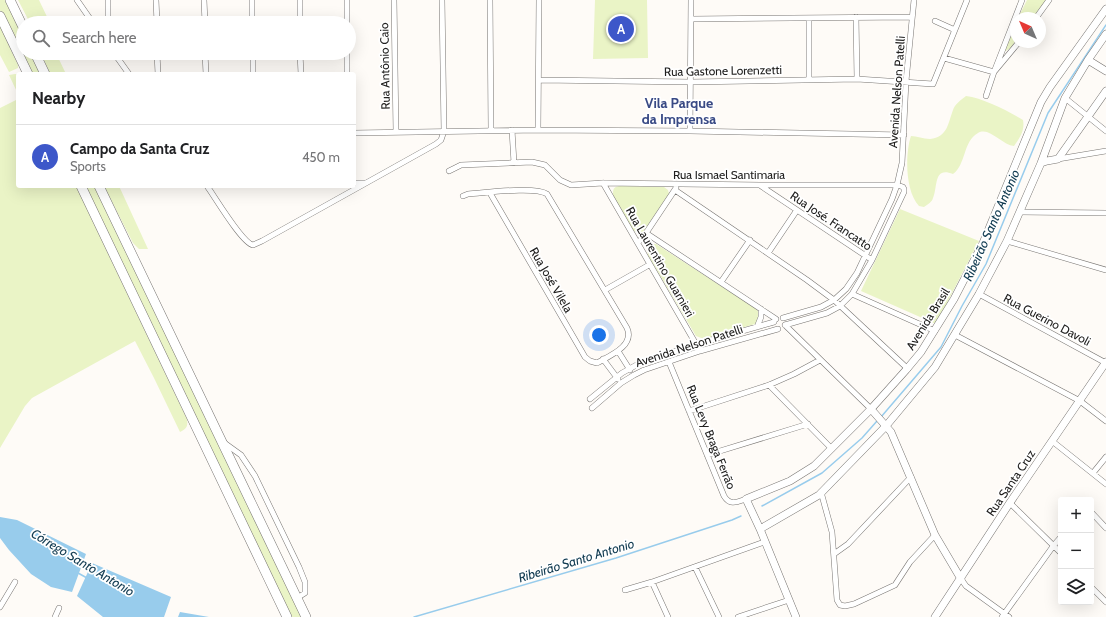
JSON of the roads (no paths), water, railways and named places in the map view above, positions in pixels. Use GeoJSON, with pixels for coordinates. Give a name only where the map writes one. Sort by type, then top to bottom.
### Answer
{"type":"FeatureCollection","features":[{"type":"Feature","properties":{"kind":"highway"},"geometry":{"type":"LineString","coordinates":[[12,2],[18,16]]}},
{"type":"Feature","properties":{"kind":"highway"},"geometry":{"type":"LineString","coordinates":[[0,16],[16,49]]}},
{"type":"Feature","properties":{"kind":"highway"},"geometry":{"type":"LineString","coordinates":[[21,60],[27,72]]}},
{"type":"Feature","properties":{"kind":"highway"},"geometry":{"type":"LineString","coordinates":[[39,60],[45,72]]}},
{"type":"Feature","properties":{"kind":"highway"},"geometry":{"type":"LineString","coordinates":[[82,188],[287,617]]}},
{"type":"Feature","properties":{"kind":"highway"},"geometry":{"type":"LineString","coordinates":[[100,188],[306,617]]}},
{"type":"Feature","properties":{"kind":"main road","name":"Avenida Brasil"},"geometry":{"type":"LineString","coordinates":[[746,500],[798,477],[814,466],[871,409],[908,369],[926,345],[972,266],[986,236],[1041,102],[1106,9]]}},
{"type":"Feature","properties":{"kind":"main road"},"geometry":{"type":"LineString","coordinates":[[760,529],[821,492],[931,373],[956,335],[1007,241],[1041,163],[1064,98],[1106,34]]}},
{"type":"Feature","properties":{"kind":"main road"},"geometry":{"type":"LineString","coordinates":[[1088,60],[1106,71]]}},
{"type":"Feature","properties":{"kind":"main road"},"geometry":{"type":"LineString","coordinates":[[1041,163],[1058,159],[1106,91]]}},
{"type":"Feature","properties":{"kind":"main road","name":"Rua Santa Cruz"},"geometry":{"type":"LineString","coordinates":[[935,617],[1010,503],[1106,362]]}},
{"type":"Feature","properties":{"kind":"main road"},"geometry":{"type":"LineString","coordinates":[[871,409],[891,432],[935,535],[961,579]]}},
{"type":"Feature","properties":{"kind":"main road"},"geometry":{"type":"LineString","coordinates":[[746,500],[760,529],[764,542],[796,617]]}},
{"type":"Feature","properties":{"kind":"street"},"geometry":{"type":"LineString","coordinates":[[77,0],[88,16]]}},
{"type":"Feature","properties":{"kind":"street"},"geometry":{"type":"LineString","coordinates":[[108,0],[108,16]]}},
{"type":"Feature","properties":{"kind":"street"},"geometry":{"type":"LineString","coordinates":[[156,0],[157,16]]}},
{"type":"Feature","properties":{"kind":"street"},"geometry":{"type":"LineString","coordinates":[[204,0],[205,16]]}},
{"type":"Feature","properties":{"kind":"street"},"geometry":{"type":"LineString","coordinates":[[252,0],[252,16]]}},
{"type":"Feature","properties":{"kind":"street"},"geometry":{"type":"LineString","coordinates":[[300,0],[300,16]]}},
{"type":"Feature","properties":{"kind":"street"},"geometry":{"type":"LineString","coordinates":[[347,0],[347,16]]}},
{"type":"Feature","properties":{"kind":"street","name":"Rua Antônio Caio"},"geometry":{"type":"LineString","coordinates":[[394,0],[396,132]]}},
{"type":"Feature","properties":{"kind":"street"},"geometry":{"type":"LineString","coordinates":[[209,188],[240,233],[248,243],[253,245],[432,147],[441,140],[444,131],[442,0]]}},
{"type":"Feature","properties":{"kind":"street"},"geometry":{"type":"LineString","coordinates":[[490,0],[491,130]]}},
{"type":"Feature","properties":{"kind":"street"},"geometry":{"type":"LineString","coordinates":[[538,130],[540,80],[540,0]]}},
{"type":"Feature","properties":{"kind":"street"},"geometry":{"type":"LineString","coordinates":[[690,131],[691,0]]}},
{"type":"Feature","properties":{"kind":"street","name":"Avenida Nelson Patelli"},"geometry":{"type":"LineString","coordinates":[[783,318],[812,310],[834,300],[846,289],[853,280],[897,185],[902,163],[906,81],[914,0]]}},
{"type":"Feature","properties":{"kind":"street"},"geometry":{"type":"LineString","coordinates":[[967,0],[944,58],[994,72]]}},
{"type":"Feature","properties":{"kind":"street"},"geometry":{"type":"LineString","coordinates":[[986,96],[1022,0]]}},
{"type":"Feature","properties":{"kind":"street"},"geometry":{"type":"LineString","coordinates":[[1041,12],[1050,0]]}},
{"type":"Feature","properties":{"kind":"street"},"geometry":{"type":"LineString","coordinates":[[692,19],[856,16],[912,17]]}},
{"type":"Feature","properties":{"kind":"street"},"geometry":{"type":"LineString","coordinates":[[856,16],[857,79]]}},
{"type":"Feature","properties":{"kind":"street"},"geometry":{"type":"LineString","coordinates":[[809,18],[809,80]]}},
{"type":"Feature","properties":{"kind":"street"},"geometry":{"type":"LineString","coordinates":[[935,21],[955,30]]}},
{"type":"Feature","properties":{"kind":"street"},"geometry":{"type":"LineString","coordinates":[[994,72],[1013,48]]}},
{"type":"Feature","properties":{"kind":"street","name":"Rua Gastone Lorenzetti"},"geometry":{"type":"LineString","coordinates":[[540,80],[691,82],[857,79],[906,81],[933,84],[944,58]]}},
{"type":"Feature","properties":{"kind":"street"},"geometry":{"type":"LineString","coordinates":[[119,60],[128,72]]}},
{"type":"Feature","properties":{"kind":"street"},"geometry":{"type":"LineString","coordinates":[[157,60],[158,72]]}},
{"type":"Feature","properties":{"kind":"street"},"geometry":{"type":"LineString","coordinates":[[205,60],[206,72]]}},
{"type":"Feature","properties":{"kind":"street"},"geometry":{"type":"LineString","coordinates":[[253,60],[253,72]]}},
{"type":"Feature","properties":{"kind":"street"},"geometry":{"type":"LineString","coordinates":[[300,60],[300,72]]}},
{"type":"Feature","properties":{"kind":"street"},"geometry":{"type":"LineString","coordinates":[[347,60],[347,72]]}},
{"type":"Feature","properties":{"kind":"street"},"geometry":{"type":"LineString","coordinates":[[1064,98],[1106,131]]}},
{"type":"Feature","properties":{"kind":"street"},"geometry":{"type":"LineString","coordinates":[[449,171],[461,165],[514,163],[512,130]]}},
{"type":"Feature","properties":{"kind":"street"},"geometry":{"type":"LineString","coordinates":[[356,133],[538,130],[904,135]]}},
{"type":"Feature","properties":{"kind":"street"},"geometry":{"type":"LineString","coordinates":[[1058,159],[1106,150]]}},
{"type":"Feature","properties":{"kind":"street","name":"Rua Ismael Santimaria"},"geometry":{"type":"LineString","coordinates":[[514,163],[543,163],[548,166],[555,176],[562,182],[571,185],[603,183],[760,186],[897,185]]}},
{"type":"Feature","properties":{"kind":"street"},"geometry":{"type":"LineString","coordinates":[[356,183],[366,183]]}},
{"type":"Feature","properties":{"kind":"street","name":"Rua Laurentino Guarnieri"},"geometry":{"type":"LineString","coordinates":[[603,183],[700,351]]}},
{"type":"Feature","properties":{"kind":"street"},"geometry":{"type":"LineString","coordinates":[[638,243],[678,185]]}},
{"type":"Feature","properties":{"kind":"street","name":"Avenida Nelson Patelli"},"geometry":{"type":"LineString","coordinates":[[785,325],[828,313],[840,306],[852,294],[872,260],[904,191],[903,187],[897,185]]}},
{"type":"Feature","properties":{"kind":"street","name":"Rua José. Francatto"},"geometry":{"type":"LineString","coordinates":[[760,186],[872,260]]}},
{"type":"Feature","properties":{"kind":"street"},"geometry":{"type":"LineString","coordinates":[[463,196],[468,194],[537,190],[543,191],[549,196],[629,334],[626,343],[618,351],[603,359],[621,383]]}},
{"type":"Feature","properties":{"kind":"street"},"geometry":{"type":"LineString","coordinates":[[675,190],[750,240],[834,300],[908,369]]}},
{"type":"Feature","properties":{"kind":"street","name":"Rua José Vilela"},"geometry":{"type":"LineString","coordinates":[[490,193],[580,350],[587,359],[594,363],[597,363],[603,359]]}},
{"type":"Feature","properties":{"kind":"street"},"geometry":{"type":"LineString","coordinates":[[768,253],[797,210]]}},
{"type":"Feature","properties":{"kind":"street"},"geometry":{"type":"LineString","coordinates":[[1020,212],[1106,213]]}},
{"type":"Feature","properties":{"kind":"street"},"geometry":{"type":"LineString","coordinates":[[646,233],[761,309],[775,321],[775,327],[778,329],[785,325]]}},
{"type":"Feature","properties":{"kind":"street"},"geometry":{"type":"LineString","coordinates":[[721,282],[750,240]]}},
{"type":"Feature","properties":{"kind":"street"},"geometry":{"type":"LineString","coordinates":[[1007,241],[1106,270]]}},
{"type":"Feature","properties":{"kind":"street"},"geometry":{"type":"LineString","coordinates":[[604,290],[649,265]]}},
{"type":"Feature","properties":{"kind":"street"},"geometry":{"type":"LineString","coordinates":[[852,294],[935,331]]}},
{"type":"Feature","properties":{"kind":"street","name":"Rua Guerino Davoli"},"geometry":{"type":"LineString","coordinates":[[979,294],[1106,362]]}},
{"type":"Feature","properties":{"kind":"street"},"geometry":{"type":"LineString","coordinates":[[757,326],[761,317],[761,309]]}},
{"type":"Feature","properties":{"kind":"street"},"geometry":{"type":"LineString","coordinates":[[775,321],[783,318],[785,320],[785,325],[871,409]]}},
{"type":"Feature","properties":{"kind":"street","name":"Avenida Nelson Patelli"},"geometry":{"type":"LineString","coordinates":[[590,399],[616,377],[629,368],[640,363],[697,344],[775,321]]}},
{"type":"Feature","properties":{"kind":"street","name":"Avenida Nelson Patelli"},"geometry":{"type":"LineString","coordinates":[[592,408],[621,383],[634,375],[655,366],[700,351],[778,329]]}},
{"type":"Feature","properties":{"kind":"street"},"geometry":{"type":"LineString","coordinates":[[956,335],[1080,401],[1106,421]]}},
{"type":"Feature","properties":{"kind":"street"},"geometry":{"type":"LineString","coordinates":[[618,351],[634,375]]}},
{"type":"Feature","properties":{"kind":"street"},"geometry":{"type":"LineString","coordinates":[[690,411],[769,385],[820,360]]}},
{"type":"Feature","properties":{"kind":"street","name":"Rua Levy Braga Ferrão"},"geometry":{"type":"LineString","coordinates":[[669,362],[726,500],[730,503],[746,500]]}},
{"type":"Feature","properties":{"kind":"street"},"geometry":{"type":"LineString","coordinates":[[769,385],[832,449]]}},
{"type":"Feature","properties":{"kind":"street"},"geometry":{"type":"LineString","coordinates":[[707,456],[808,424]]}},
{"type":"Feature","properties":{"kind":"street"},"geometry":{"type":"LineString","coordinates":[[221,440],[240,455],[252,470],[288,543],[304,582],[305,593],[297,598]]}},
{"type":"Feature","properties":{"kind":"street"},"geometry":{"type":"LineString","coordinates":[[1052,441],[1106,484]]}},
{"type":"Feature","properties":{"kind":"street"},"geometry":{"type":"LineString","coordinates":[[1093,473],[1106,457]]}},
{"type":"Feature","properties":{"kind":"street"},"geometry":{"type":"LineString","coordinates":[[834,554],[848,544],[911,478]]}},
{"type":"Feature","properties":{"kind":"street"},"geometry":{"type":"LineString","coordinates":[[821,492],[831,525],[837,600],[840,605],[844,606],[854,604],[895,585],[910,562],[935,535]]}},
{"type":"Feature","properties":{"kind":"street"},"geometry":{"type":"LineString","coordinates":[[1010,503],[1058,550]]}},
{"type":"Feature","properties":{"kind":"street"},"geometry":{"type":"LineString","coordinates":[[1094,514],[1106,528]]}},
{"type":"Feature","properties":{"kind":"street"},"geometry":{"type":"LineString","coordinates":[[961,579],[966,586],[1005,616],[1058,540]]}},
{"type":"Feature","properties":{"kind":"street"},"geometry":{"type":"LineString","coordinates":[[625,590],[652,582],[764,542]]}},
{"type":"Feature","properties":{"kind":"street"},"geometry":{"type":"LineString","coordinates":[[695,567],[718,617]]}},
{"type":"Feature","properties":{"kind":"street"},"geometry":{"type":"LineString","coordinates":[[0,607],[15,582]]}},
{"type":"Feature","properties":{"kind":"street"},"geometry":{"type":"LineString","coordinates":[[652,582],[668,617]]}},
{"type":"Feature","properties":{"kind":"street"},"geometry":{"type":"LineString","coordinates":[[1094,590],[1106,602]]}},
{"type":"Feature","properties":{"kind":"street"},"geometry":{"type":"LineString","coordinates":[[738,617],[789,600]]}},
{"type":"Feature","properties":{"kind":"street"},"geometry":{"type":"LineString","coordinates":[[55,617],[59,608]]}},
{"type":"Feature","properties":{"kind":"water"},"geometry":{"type":"Polygon","coordinates":[[[0,517],[17,520],[86,554],[72,592],[51,587],[31,574],[0,538],[0,517]]]}},
{"type":"Feature","properties":{"kind":"water"},"geometry":{"type":"Polygon","coordinates":[[[92,563],[171,597],[164,617],[103,617],[77,596],[92,563]]]}},
{"type":"Feature","properties":{"kind":"water"},"geometry":{"type":"Polygon","coordinates":[[[180,612],[209,617],[178,617],[180,612]]]}},
{"type":"Feature","properties":{"kind":"waterway","name":"Ribeirão Santo Antonio"},"geometry":{"type":"LineString","coordinates":[[881,417],[941,347],[986,264],[1048,113],[1106,25]]}},
{"type":"Feature","properties":{"kind":"waterway","name":"Ribeirão Santo Antonio"},"geometry":{"type":"LineString","coordinates":[[762,506],[822,473],[862,438],[877,421]]}},
{"type":"Feature","properties":{"kind":"waterway","name":"Ribeirão Santo Antonio"},"geometry":{"type":"LineString","coordinates":[[414,617],[616,558],[741,516]]}},
{"type":"Feature","properties":{"kind":"waterway","name":"Córrego Santo Antonio"},"geometry":{"type":"LineString","coordinates":[[78,573],[87,578]]}},
{"type":"Feature","properties":{"kind":"place","name":"Campo da Santa Cruz"},"geometry":{"type":"Point","coordinates":[621,29]}},
{"type":"Feature","properties":{"kind":"district","name":"Vila Parque da Imprensa"},"geometry":{"type":"Point","coordinates":[679,112]}}]}
